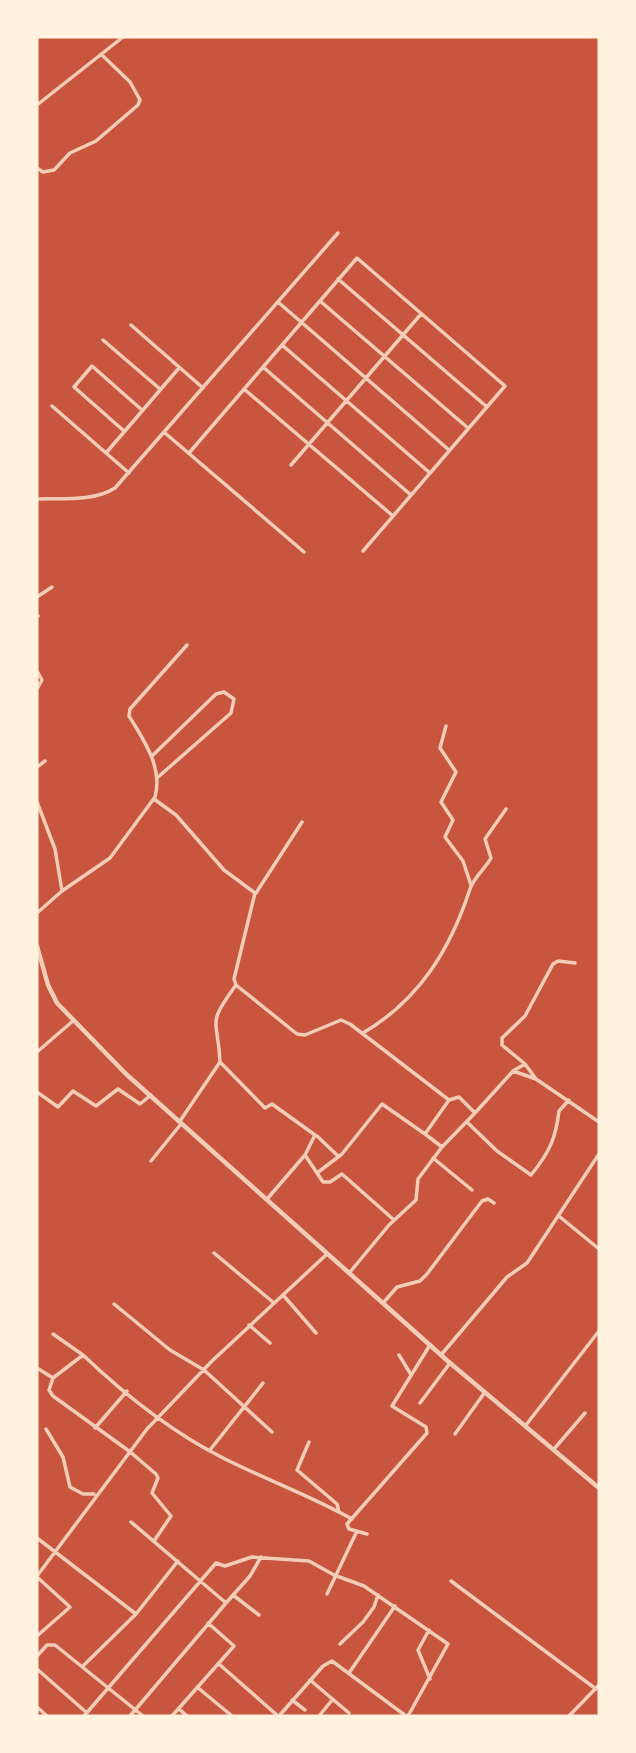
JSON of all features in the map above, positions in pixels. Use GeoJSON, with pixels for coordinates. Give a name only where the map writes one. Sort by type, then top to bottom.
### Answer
{"type":"FeatureCollection","features":[{"type":"Feature","properties":{"kind":"street"},"geometry":{"type":"LineString","coordinates":[[37,105],[123,37]]}},
{"type":"Feature","properties":{"kind":"street"},"geometry":{"type":"LineString","coordinates":[[37,169],[50,173],[70,153],[96,141],[138,105],[140,100],[130,82],[101,54]]}},
{"type":"Feature","properties":{"kind":"street"},"geometry":{"type":"LineString","coordinates":[[37,499],[107,494],[130,473],[338,233]]}},
{"type":"Feature","properties":{"kind":"street"},"geometry":{"type":"LineString","coordinates":[[189,453],[356,258],[505,386],[363,551]]}},
{"type":"Feature","properties":{"kind":"street"},"geometry":{"type":"LineString","coordinates":[[338,279],[487,407]]}},
{"type":"Feature","properties":{"kind":"street"},"geometry":{"type":"LineString","coordinates":[[320,301],[468,428]]}},
{"type":"Feature","properties":{"kind":"street"},"geometry":{"type":"LineString","coordinates":[[278,302],[450,450]]}},
{"type":"Feature","properties":{"kind":"street"},"geometry":{"type":"LineString","coordinates":[[291,465],[421,314]]}},
{"type":"Feature","properties":{"kind":"street"},"geometry":{"type":"LineString","coordinates":[[131,325],[203,388]]}},
{"type":"Feature","properties":{"kind":"street"},"geometry":{"type":"LineString","coordinates":[[103,340],[160,389]]}},
{"type":"Feature","properties":{"kind":"street"},"geometry":{"type":"LineString","coordinates":[[282,345],[430,473]]}},
{"type":"Feature","properties":{"kind":"street"},"geometry":{"type":"LineString","coordinates":[[124,431],[74,387],[92,366],[142,410]]}},
{"type":"Feature","properties":{"kind":"street"},"geometry":{"type":"LineString","coordinates":[[263,367],[411,495]]}},
{"type":"Feature","properties":{"kind":"street"},"geometry":{"type":"LineString","coordinates":[[106,453],[179,368]]}},
{"type":"Feature","properties":{"kind":"street"},"geometry":{"type":"LineString","coordinates":[[244,389],[393,516]]}},
{"type":"Feature","properties":{"kind":"street"},"geometry":{"type":"LineString","coordinates":[[52,406],[130,473]]}},
{"type":"Feature","properties":{"kind":"street"},"geometry":{"type":"LineString","coordinates":[[164,433],[304,552]]}},
{"type":"Feature","properties":{"kind":"street"},"geometry":{"type":"LineString","coordinates":[[37,597],[52,587]]}},
{"type":"Feature","properties":{"kind":"street"},"geometry":{"type":"LineString","coordinates":[[37,913],[62,891],[110,858],[154,799],[156,778],[152,755],[129,716],[131,709],[187,645]]}},
{"type":"Feature","properties":{"kind":"street"},"geometry":{"type":"LineString","coordinates":[[37,671],[42,680],[37,689]]}},
{"type":"Feature","properties":{"kind":"street"},"geometry":{"type":"LineString","coordinates":[[152,755],[216,694],[224,692],[234,699],[231,713],[156,778]]}},
{"type":"Feature","properties":{"kind":"street"},"geometry":{"type":"LineString","coordinates":[[446,726],[440,748],[456,772],[441,799],[442,806],[453,820],[445,837],[463,861],[471,886]]}},
{"type":"Feature","properties":{"kind":"street"},"geometry":{"type":"LineString","coordinates":[[37,767],[45,761]]}},
{"type":"Feature","properties":{"kind":"street"},"geometry":{"type":"LineString","coordinates":[[154,799],[176,815],[224,870],[255,893]]}},
{"type":"Feature","properties":{"kind":"street"},"geometry":{"type":"LineString","coordinates":[[37,802],[55,849],[62,891]]}},
{"type":"Feature","properties":{"kind":"street"},"geometry":{"type":"LineString","coordinates":[[363,1033],[398,1010],[423,984],[445,947],[471,886],[491,858],[485,839],[506,809]]}},
{"type":"Feature","properties":{"kind":"street"},"geometry":{"type":"LineString","coordinates":[[302,822],[260,890],[255,893],[234,979],[236,985],[296,1034],[305,1035],[341,1020],[363,1033],[449,1100]]}},
{"type":"Feature","properties":{"kind":"street"},"geometry":{"type":"LineString","coordinates":[[37,946],[48,985],[57,1003],[151,1095],[450,1363],[599,1488]]}},
{"type":"Feature","properties":{"kind":"street"},"geometry":{"type":"LineString","coordinates":[[536,1079],[525,1064],[502,1045],[501,1040],[525,1016],[553,964],[558,961],[575,963]]}},
{"type":"Feature","properties":{"kind":"street"},"geometry":{"type":"LineString","coordinates":[[236,985],[218,1009],[214,1023],[220,1062],[265,1108],[272,1104],[315,1135],[338,1156]]}},
{"type":"Feature","properties":{"kind":"street"},"geometry":{"type":"LineString","coordinates":[[37,1052],[74,1020]]}},
{"type":"Feature","properties":{"kind":"street"},"geometry":{"type":"LineString","coordinates":[[151,1161],[220,1062]]}},
{"type":"Feature","properties":{"kind":"street"},"geometry":{"type":"LineString","coordinates":[[350,1272],[394,1220],[416,1200],[418,1179],[442,1147],[468,1124],[513,1071],[525,1064]]}},
{"type":"Feature","properties":{"kind":"street"},"geometry":{"type":"LineString","coordinates":[[513,1071],[536,1079],[599,1122]]}},
{"type":"Feature","properties":{"kind":"street"},"geometry":{"type":"LineString","coordinates":[[37,1092],[58,1107],[73,1091],[96,1106],[118,1089],[140,1104],[151,1095]]}},
{"type":"Feature","properties":{"kind":"street"},"geometry":{"type":"LineString","coordinates":[[425,1134],[449,1100],[460,1097],[475,1113]]}},
{"type":"Feature","properties":{"kind":"street"},"geometry":{"type":"LineString","coordinates":[[468,1124],[497,1152],[531,1175],[546,1155],[560,1126],[559,1111],[569,1100]]}},
{"type":"Feature","properties":{"kind":"street"},"geometry":{"type":"LineString","coordinates":[[317,1173],[338,1156],[383,1104],[442,1147]]}},
{"type":"Feature","properties":{"kind":"street"},"geometry":{"type":"LineString","coordinates":[[268,1198],[305,1155],[315,1135]]}},
{"type":"Feature","properties":{"kind":"street"},"geometry":{"type":"LineString","coordinates":[[441,1355],[507,1278],[527,1263],[560,1217],[599,1154]]}},
{"type":"Feature","properties":{"kind":"street"},"geometry":{"type":"LineString","coordinates":[[305,1155],[324,1183],[343,1175],[394,1220]]}},
{"type":"Feature","properties":{"kind":"street"},"geometry":{"type":"LineString","coordinates":[[433,1158],[472,1190]]}},
{"type":"Feature","properties":{"kind":"street"},"geometry":{"type":"LineString","coordinates":[[384,1302],[400,1285],[414,1283],[427,1274],[482,1201],[488,1199],[495,1203]]}},
{"type":"Feature","properties":{"kind":"street"},"geometry":{"type":"LineString","coordinates":[[560,1217],[599,1249]]}},
{"type":"Feature","properties":{"kind":"street"},"geometry":{"type":"LineString","coordinates":[[215,1253],[274,1303]]}},
{"type":"Feature","properties":{"kind":"street"},"geometry":{"type":"LineString","coordinates":[[37,1636],[70,1607],[37,1577],[96,1493],[157,1418],[250,1325],[328,1253]]}},
{"type":"Feature","properties":{"kind":"street"},"geometry":{"type":"LineString","coordinates":[[283,1295],[316,1333]]}},
{"type":"Feature","properties":{"kind":"street"},"geometry":{"type":"LineString","coordinates":[[114,1304],[170,1350],[204,1370],[242,1408],[272,1432]]}},
{"type":"Feature","properties":{"kind":"street"},"geometry":{"type":"LineString","coordinates":[[250,1325],[270,1343]]}},
{"type":"Feature","properties":{"kind":"street"},"geometry":{"type":"LineString","coordinates":[[526,1426],[599,1331]]}},
{"type":"Feature","properties":{"kind":"street"},"geometry":{"type":"LineString","coordinates":[[53,1334],[128,1391],[157,1418],[209,1450],[352,1519]]}},
{"type":"Feature","properties":{"kind":"street"},"geometry":{"type":"LineString","coordinates":[[367,1534],[346,1526],[425,1438],[426,1427],[392,1406],[430,1345]]}},
{"type":"Feature","properties":{"kind":"street"},"geometry":{"type":"LineString","coordinates":[[83,1355],[53,1378],[49,1390],[53,1396],[156,1474],[158,1478],[152,1493],[171,1516],[154,1541]]}},
{"type":"Feature","properties":{"kind":"street"},"geometry":{"type":"LineString","coordinates":[[399,1355],[411,1373]]}},
{"type":"Feature","properties":{"kind":"street"},"geometry":{"type":"LineString","coordinates":[[420,1403],[450,1363]]}},
{"type":"Feature","properties":{"kind":"street"},"geometry":{"type":"LineString","coordinates":[[37,1368],[53,1378]]}},
{"type":"Feature","properties":{"kind":"street"},"geometry":{"type":"LineString","coordinates":[[209,1450],[263,1383]]}},
{"type":"Feature","properties":{"kind":"street"},"geometry":{"type":"LineString","coordinates":[[95,1428],[128,1391]]}},
{"type":"Feature","properties":{"kind":"street"},"geometry":{"type":"LineString","coordinates":[[455,1434],[485,1392]]}},
{"type":"Feature","properties":{"kind":"street"},"geometry":{"type":"LineString","coordinates":[[554,1449],[584,1413]]}},
{"type":"Feature","properties":{"kind":"street"},"geometry":{"type":"LineString","coordinates":[[46,1429],[63,1457],[70,1487],[83,1494],[96,1493]]}},
{"type":"Feature","properties":{"kind":"street"},"geometry":{"type":"LineString","coordinates":[[309,1442],[297,1470],[337,1504],[339,1511]]}},
{"type":"Feature","properties":{"kind":"street"},"geometry":{"type":"LineString","coordinates":[[131,1522],[226,1603]]}},
{"type":"Feature","properties":{"kind":"street"},"geometry":{"type":"LineString","coordinates":[[327,1594],[357,1531]]}},
{"type":"Feature","properties":{"kind":"street"},"geometry":{"type":"LineString","coordinates":[[37,1538],[136,1615]]}},
{"type":"Feature","properties":{"kind":"street"},"geometry":{"type":"LineString","coordinates":[[130,1716],[233,1595],[261,1557]]}},
{"type":"Feature","properties":{"kind":"street"},"geometry":{"type":"LineString","coordinates":[[37,1669],[85,1714],[216,1563],[225,1566],[261,1557],[302,1559],[378,1595],[429,1630],[448,1647],[407,1716],[379,1699],[349,1673],[328,1661],[278,1716],[219,1664]]}},
{"type":"Feature","properties":{"kind":"street"},"geometry":{"type":"LineString","coordinates":[[83,1666],[136,1615],[178,1562]]}},
{"type":"Feature","properties":{"kind":"street"},"geometry":{"type":"LineString","coordinates":[[451,1581],[598,1687],[569,1716]]}},
{"type":"Feature","properties":{"kind":"street"},"geometry":{"type":"LineString","coordinates":[[233,1595],[259,1615]]}},
{"type":"Feature","properties":{"kind":"street"},"geometry":{"type":"LineString","coordinates":[[340,1644],[363,1622],[378,1595]]}},
{"type":"Feature","properties":{"kind":"street"},"geometry":{"type":"LineString","coordinates":[[349,1673],[395,1606]]}},
{"type":"Feature","properties":{"kind":"street"},"geometry":{"type":"LineString","coordinates":[[172,1716],[234,1644],[208,1623]]}},
{"type":"Feature","properties":{"kind":"street"},"geometry":{"type":"LineString","coordinates":[[429,1630],[418,1650],[430,1679]]}},
{"type":"Feature","properties":{"kind":"street"},"geometry":{"type":"LineString","coordinates":[[37,1656],[52,1644],[144,1716]]}},
{"type":"Feature","properties":{"kind":"street"},"geometry":{"type":"LineString","coordinates":[[310,1680],[349,1713]]}},
{"type":"Feature","properties":{"kind":"street"},"geometry":{"type":"LineString","coordinates":[[197,1687],[232,1716]]}},
{"type":"Feature","properties":{"kind":"street"},"geometry":{"type":"LineString","coordinates":[[319,1716],[333,1699]]}},
{"type":"Feature","properties":{"kind":"street"},"geometry":{"type":"LineString","coordinates":[[292,1700],[305,1710]]}},
{"type":"Feature","properties":{"kind":"street"},"geometry":{"type":"LineString","coordinates":[[37,1707],[47,1716]]}},
{"type":"Feature","properties":{"kind":"street"},"geometry":{"type":"LineString","coordinates":[[179,1709],[187,1716]]}}]}
